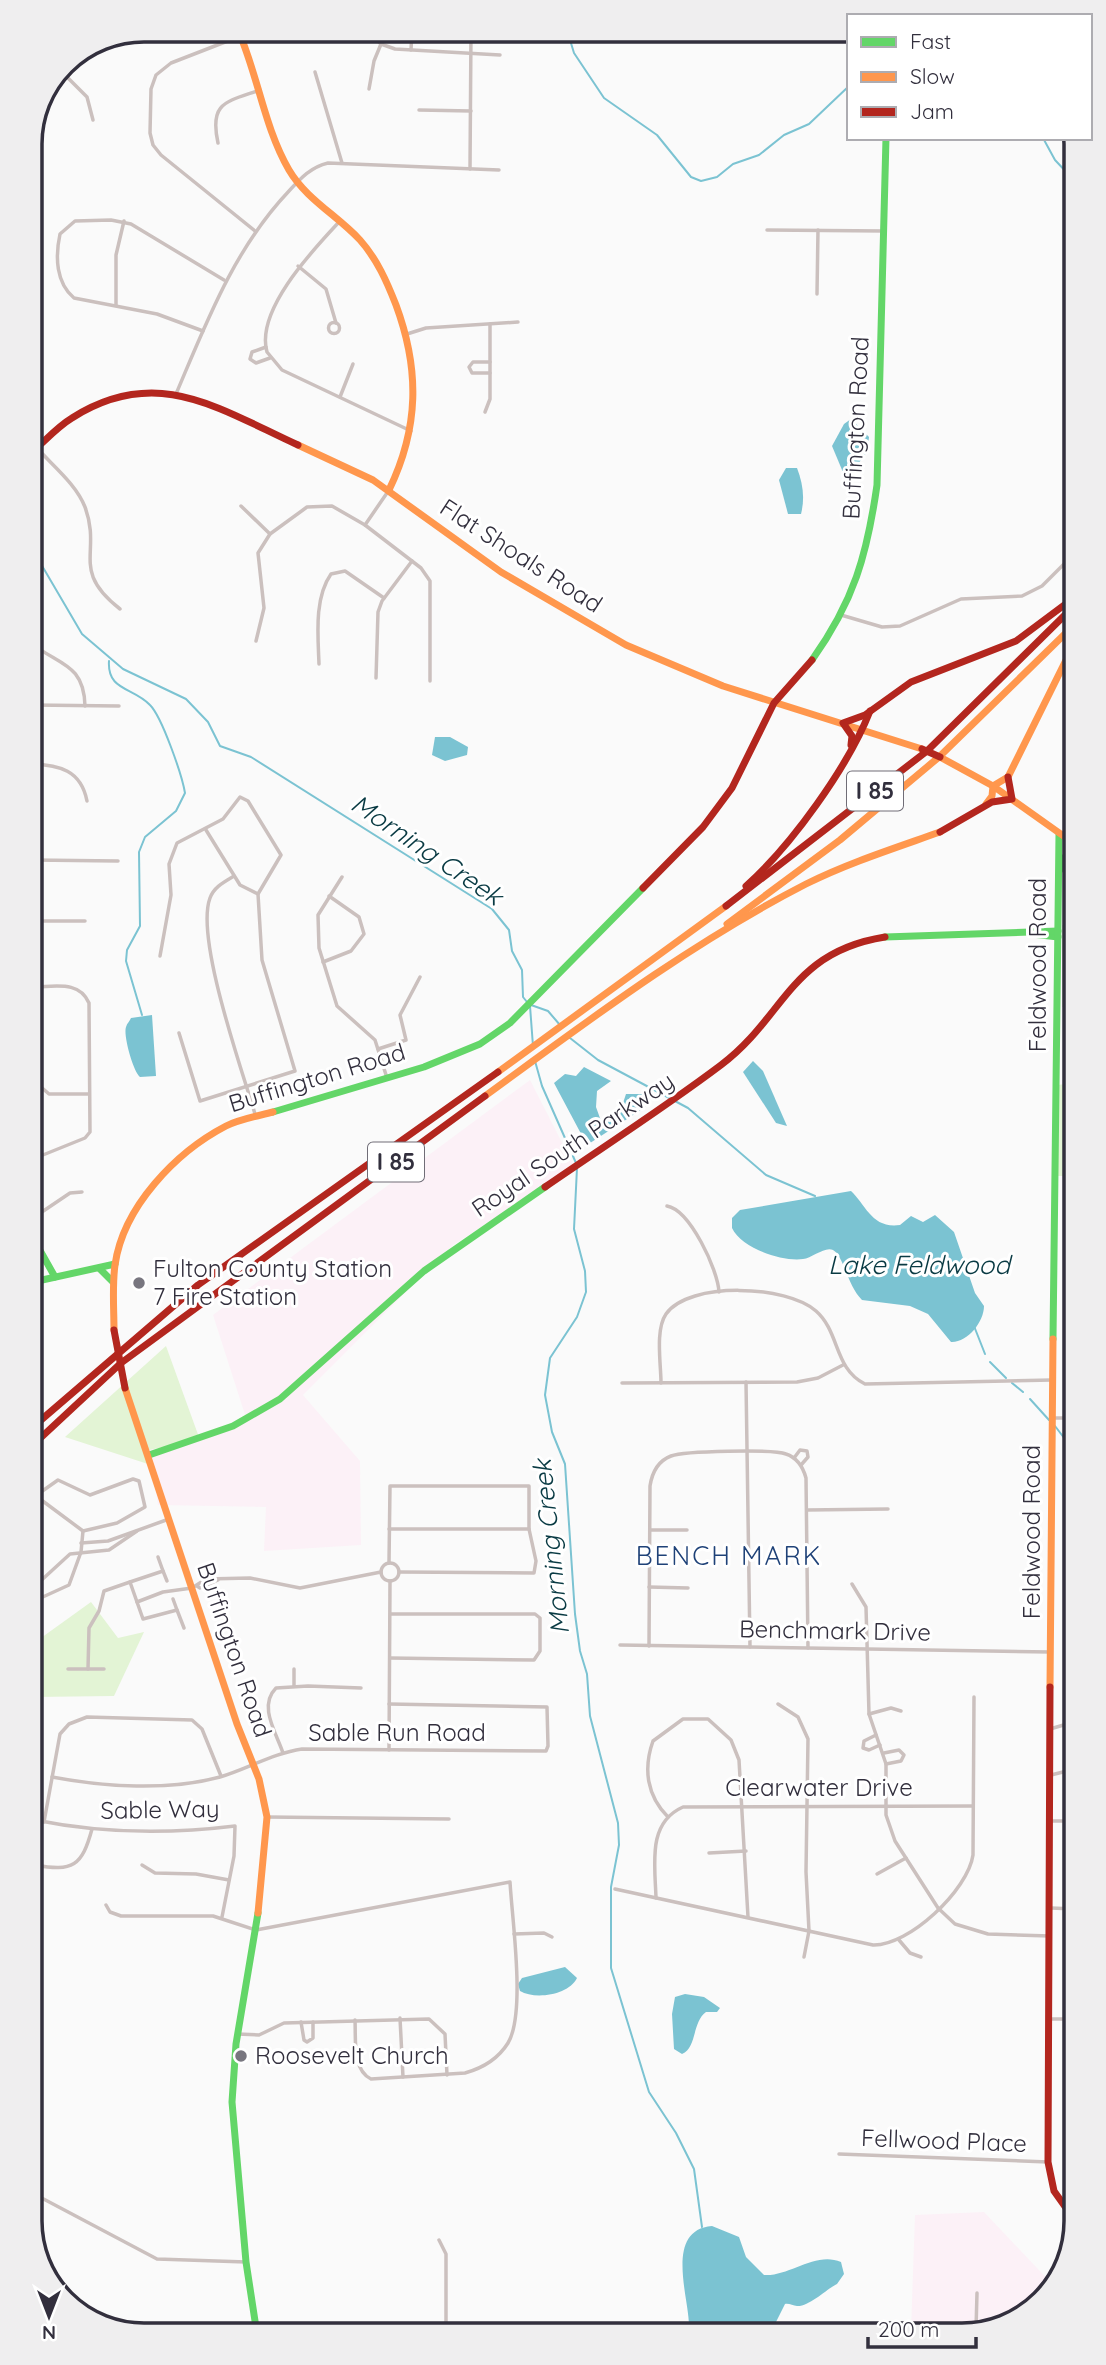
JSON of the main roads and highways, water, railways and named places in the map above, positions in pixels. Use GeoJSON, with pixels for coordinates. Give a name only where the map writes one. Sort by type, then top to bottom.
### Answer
{"type":"FeatureCollection","features":[{"type":"Feature","properties":{"kind":"main road"},"geometry":{"type":"LineString","coordinates":[[243,42],[280,150],[298,181],[340,221],[379,267],[407,334],[416,381],[412,431],[404,461],[389,490]]}},
{"type":"Feature","properties":{"kind":"main road","name":"Buffington Road"},"geometry":{"type":"LineString","coordinates":[[255,2323],[246,2262],[232,2102],[237,2034],[256,1930],[267,1817],[254,1766],[125,1388],[114,1330],[115,1264],[127,1225],[155,1183],[214,1131],[256,1114],[449,1059],[481,1044],[510,1023],[537,997],[713,816],[732,788],[774,703],[809,664],[841,615],[862,568],[874,516],[886,140]]}},
{"type":"Feature","properties":{"kind":"main road","name":"Flat Shoals Road"},"geometry":{"type":"LineString","coordinates":[[42,444],[70,419],[101,402],[137,393],[176,394],[214,405],[389,490],[501,572],[581,621],[676,667],[774,703],[906,743],[952,763],[993,786],[1064,837]]}},
{"type":"Feature","properties":{"kind":"main road"},"geometry":{"type":"LineString","coordinates":[[850,747],[852,736],[844,723],[870,712],[911,682],[1016,641],[1064,606]]}},
{"type":"Feature","properties":{"kind":"main road","name":"I 85"},"geometry":{"type":"LineString","coordinates":[[42,1419],[198,1285],[663,955],[927,751],[1064,616]]}},
{"type":"Feature","properties":{"kind":"main road","name":"I 85"},"geometry":{"type":"LineString","coordinates":[[42,1437],[121,1363],[220,1287],[840,840],[939,757],[1064,634]]}},
{"type":"Feature","properties":{"kind":"main road"},"geometry":{"type":"LineString","coordinates":[[695,947],[804,885],[840,868],[947,829],[986,804],[992,796],[993,786],[1008,777],[1064,664]]}},
{"type":"Feature","properties":{"kind":"main road"},"geometry":{"type":"LineString","coordinates":[[663,955],[751,883],[789,844],[850,747],[865,729],[870,712]]}},
{"type":"Feature","properties":{"kind":"main road"},"geometry":{"type":"LineString","coordinates":[[986,804],[1012,799],[1008,777]]}},
{"type":"Feature","properties":{"kind":"main road","name":"Feldwood Road"},"geometry":{"type":"LineString","coordinates":[[1059,834],[1050,1653],[1051,1936],[1048,2162],[1054,2191],[1064,2205]]}},
{"type":"Feature","properties":{"kind":"main road"},"geometry":{"type":"LineString","coordinates":[[1058,875],[1064,858]]}},
{"type":"Feature","properties":{"kind":"main road","name":"Royal South Parkway"},"geometry":{"type":"LineString","coordinates":[[149,1455],[233,1426],[280,1399],[424,1271],[723,1064],[748,1040],[800,976],[832,952],[862,939],[893,933],[1058,934]]}},
{"type":"Feature","properties":{"kind":"main road"},"geometry":{"type":"LineString","coordinates":[[42,1254],[55,1277]]}},
{"type":"Feature","properties":{"kind":"main road"},"geometry":{"type":"LineString","coordinates":[[42,1280],[115,1264]]}},
{"type":"Feature","properties":{"kind":"main road"},"geometry":{"type":"LineString","coordinates":[[99,1268],[110,1276],[114,1284]]}},
{"type":"Feature","properties":{"kind":"water"},"geometry":{"type":"Polygon","coordinates":[[[851,419],[869,437],[867,452],[849,476],[845,477],[832,446],[844,424],[851,419]]]}},
{"type":"Feature","properties":{"kind":"water"},"geometry":{"type":"Polygon","coordinates":[[[786,468],[797,468],[799,474],[803,497],[801,514],[788,514],[779,480],[786,468]]]}},
{"type":"Feature","properties":{"kind":"water"},"geometry":{"type":"Polygon","coordinates":[[[435,737],[450,737],[468,747],[467,755],[445,761],[432,755],[435,737]]]}},
{"type":"Feature","properties":{"kind":"water"},"geometry":{"type":"Polygon","coordinates":[[[152,1015],[156,1076],[140,1077],[129,1053],[126,1027],[131,1018],[152,1015]]]}},
{"type":"Feature","properties":{"kind":"water"},"geometry":{"type":"Polygon","coordinates":[[[753,1061],[763,1071],[787,1126],[776,1123],[743,1072],[753,1061]]]}},
{"type":"Feature","properties":{"kind":"water"},"geometry":{"type":"Polygon","coordinates":[[[584,1067],[611,1081],[597,1091],[596,1107],[601,1121],[610,1122],[618,1118],[626,1094],[642,1094],[651,1100],[644,1108],[587,1145],[554,1083],[565,1074],[576,1076],[584,1067]]]}},
{"type":"Feature","properties":{"kind":"water","name":"Lake Feldwood"},"geometry":{"type":"Polygon","coordinates":[[[851,1191],[876,1220],[883,1223],[900,1225],[911,1216],[923,1222],[935,1215],[954,1232],[975,1293],[984,1306],[981,1319],[974,1330],[963,1339],[951,1342],[928,1314],[910,1306],[862,1300],[833,1250],[803,1259],[774,1256],[744,1242],[732,1228],[732,1218],[740,1210],[851,1191]]]}},
{"type":"Feature","properties":{"kind":"water"},"geometry":{"type":"Polygon","coordinates":[[[565,1967],[577,1978],[567,1988],[543,1995],[520,1991],[518,1984],[522,1978],[565,1967]]]}},
{"type":"Feature","properties":{"kind":"water"},"geometry":{"type":"Polygon","coordinates":[[[685,1994],[704,1997],[720,2008],[717,2012],[706,2012],[702,2016],[690,2046],[682,2054],[674,2049],[672,2014],[675,1997],[685,1994]]]}},
{"type":"Feature","properties":{"kind":"water"},"geometry":{"type":"Polygon","coordinates":[[[712,2226],[739,2237],[746,2257],[764,2275],[831,2259],[841,2262],[844,2274],[837,2284],[807,2304],[785,2304],[776,2323],[689,2323],[682,2267],[688,2239],[697,2230],[712,2226]]]}},
{"type":"Feature","properties":{"kind":"waterway"},"geometry":{"type":"LineString","coordinates":[[571,42],[574,53],[604,98],[657,135],[691,177],[701,181],[717,177],[733,164],[759,155],[784,135],[809,124],[847,88]]}},
{"type":"Feature","properties":{"kind":"waterway"},"geometry":{"type":"LineString","coordinates":[[1044,140],[1055,160],[1064,170]]}},
{"type":"Feature","properties":{"kind":"waterway","name":"Morning Creek"},"geometry":{"type":"LineString","coordinates":[[42,566],[82,634],[123,669],[186,699],[208,722],[220,746],[251,757],[492,909],[509,930],[512,951],[522,970],[523,997],[527,1002]]}},
{"type":"Feature","properties":{"kind":"waterway"},"geometry":{"type":"LineString","coordinates":[[109,661],[112,678],[122,688],[143,699],[155,711],[171,747],[185,793],[176,811],[145,837],[139,852],[140,926],[127,950],[126,961],[142,1015]]}},
{"type":"Feature","properties":{"kind":"waterway"},"geometry":{"type":"LineString","coordinates":[[531,1005],[548,1011],[560,1025]]}},
{"type":"Feature","properties":{"kind":"waterway","name":"Morning Creek"},"geometry":{"type":"LineString","coordinates":[[530,1006],[533,1046]]}},
{"type":"Feature","properties":{"kind":"waterway"},"geometry":{"type":"LineString","coordinates":[[570,1038],[598,1060],[688,1108],[766,1175],[815,1196]]}},
{"type":"Feature","properties":{"kind":"waterway","name":"Morning Creek"},"geometry":{"type":"LineString","coordinates":[[535,1061],[542,1086],[576,1163]]}},
{"type":"Feature","properties":{"kind":"waterway","name":"Morning Creek"},"geometry":{"type":"LineString","coordinates":[[577,1168],[574,1229],[585,1271],[586,1292],[577,1317],[550,1358],[545,1395],[552,1432],[565,1464],[575,1614],[580,1651],[587,1674],[590,1716],[618,1823],[619,1845],[611,1887],[611,1968],[649,2092],[676,2133],[694,2169],[702,2227]]}},
{"type":"Feature","properties":{"kind":"waterway"},"geometry":{"type":"LineString","coordinates":[[974,1326],[985,1354]]}},
{"type":"Feature","properties":{"kind":"waterway"},"geometry":{"type":"LineString","coordinates":[[990,1362],[1006,1378]]}},
{"type":"Feature","properties":{"kind":"waterway"},"geometry":{"type":"LineString","coordinates":[[1012,1383],[1023,1392]]}},
{"type":"Feature","properties":{"kind":"waterway"},"geometry":{"type":"LineString","coordinates":[[1030,1399],[1049,1420]]}},
{"type":"Feature","properties":{"kind":"waterway"},"geometry":{"type":"LineString","coordinates":[[1055,1426],[1064,1438]]}},
{"type":"Feature","properties":{"kind":"place","name":"Fulton County Station 7 Fire Station"},"geometry":{"type":"Point","coordinates":[139,1283]}},
{"type":"Feature","properties":{"kind":"place","name":"Roosevelt Church"},"geometry":{"type":"Point","coordinates":[241,2056]}},
{"type":"Feature","properties":{"kind":"district","name":"BENCH MARK"},"geometry":{"type":"Point","coordinates":[729,1556]}}]}
